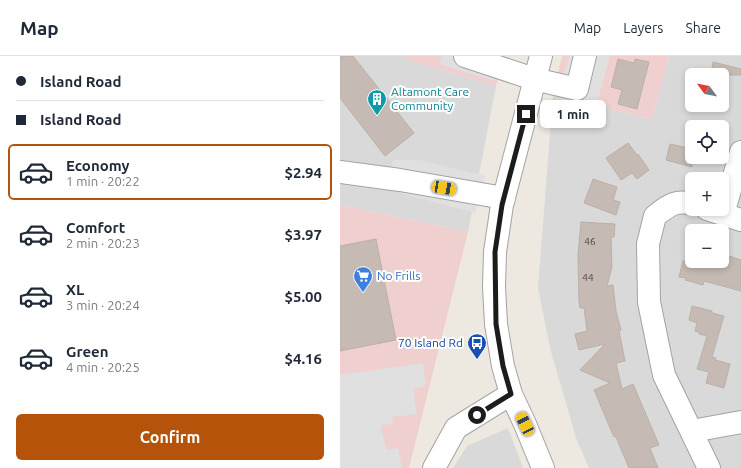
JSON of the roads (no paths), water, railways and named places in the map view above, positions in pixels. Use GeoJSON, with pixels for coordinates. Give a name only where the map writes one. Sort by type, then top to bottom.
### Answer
{"type":"FeatureCollection","features":[{"type":"Feature","properties":{"kind":"street"},"geometry":{"type":"LineString","coordinates":[[541,56],[504,198],[495,252],[494,287],[496,324],[503,366],[511,394],[543,468]]}},
{"type":"Feature","properties":{"kind":"street"},"geometry":{"type":"LineString","coordinates":[[486,59],[534,79],[577,89],[585,56]]}},
{"type":"Feature","properties":{"kind":"street"},"geometry":{"type":"LineString","coordinates":[[729,196],[741,152]]}},
{"type":"Feature","properties":{"kind":"street"},"geometry":{"type":"LineString","coordinates":[[340,172],[400,180],[504,198]]}},
{"type":"Feature","properties":{"kind":"street"},"geometry":{"type":"LineString","coordinates":[[685,203],[671,204],[655,216],[648,244],[649,302],[664,375],[709,468]]}},
{"type":"Feature","properties":{"kind":"street"},"geometry":{"type":"LineString","coordinates":[[434,468],[456,428],[511,394]]}},
{"type":"Feature","properties":{"kind":"street"},"geometry":{"type":"LineString","coordinates":[[692,431],[741,422]]}},
{"type":"Feature","properties":{"kind":"place","name":"Altamont Care Community"},"geometry":{"type":"Point","coordinates":[377,116]}},
{"type":"Feature","properties":{"kind":"place","name":"No Frills"},"geometry":{"type":"Point","coordinates":[363,293]}},
{"type":"Feature","properties":{"kind":"place","name":"70 Island Rd"},"geometry":{"type":"Point","coordinates":[477,360]}}]}
